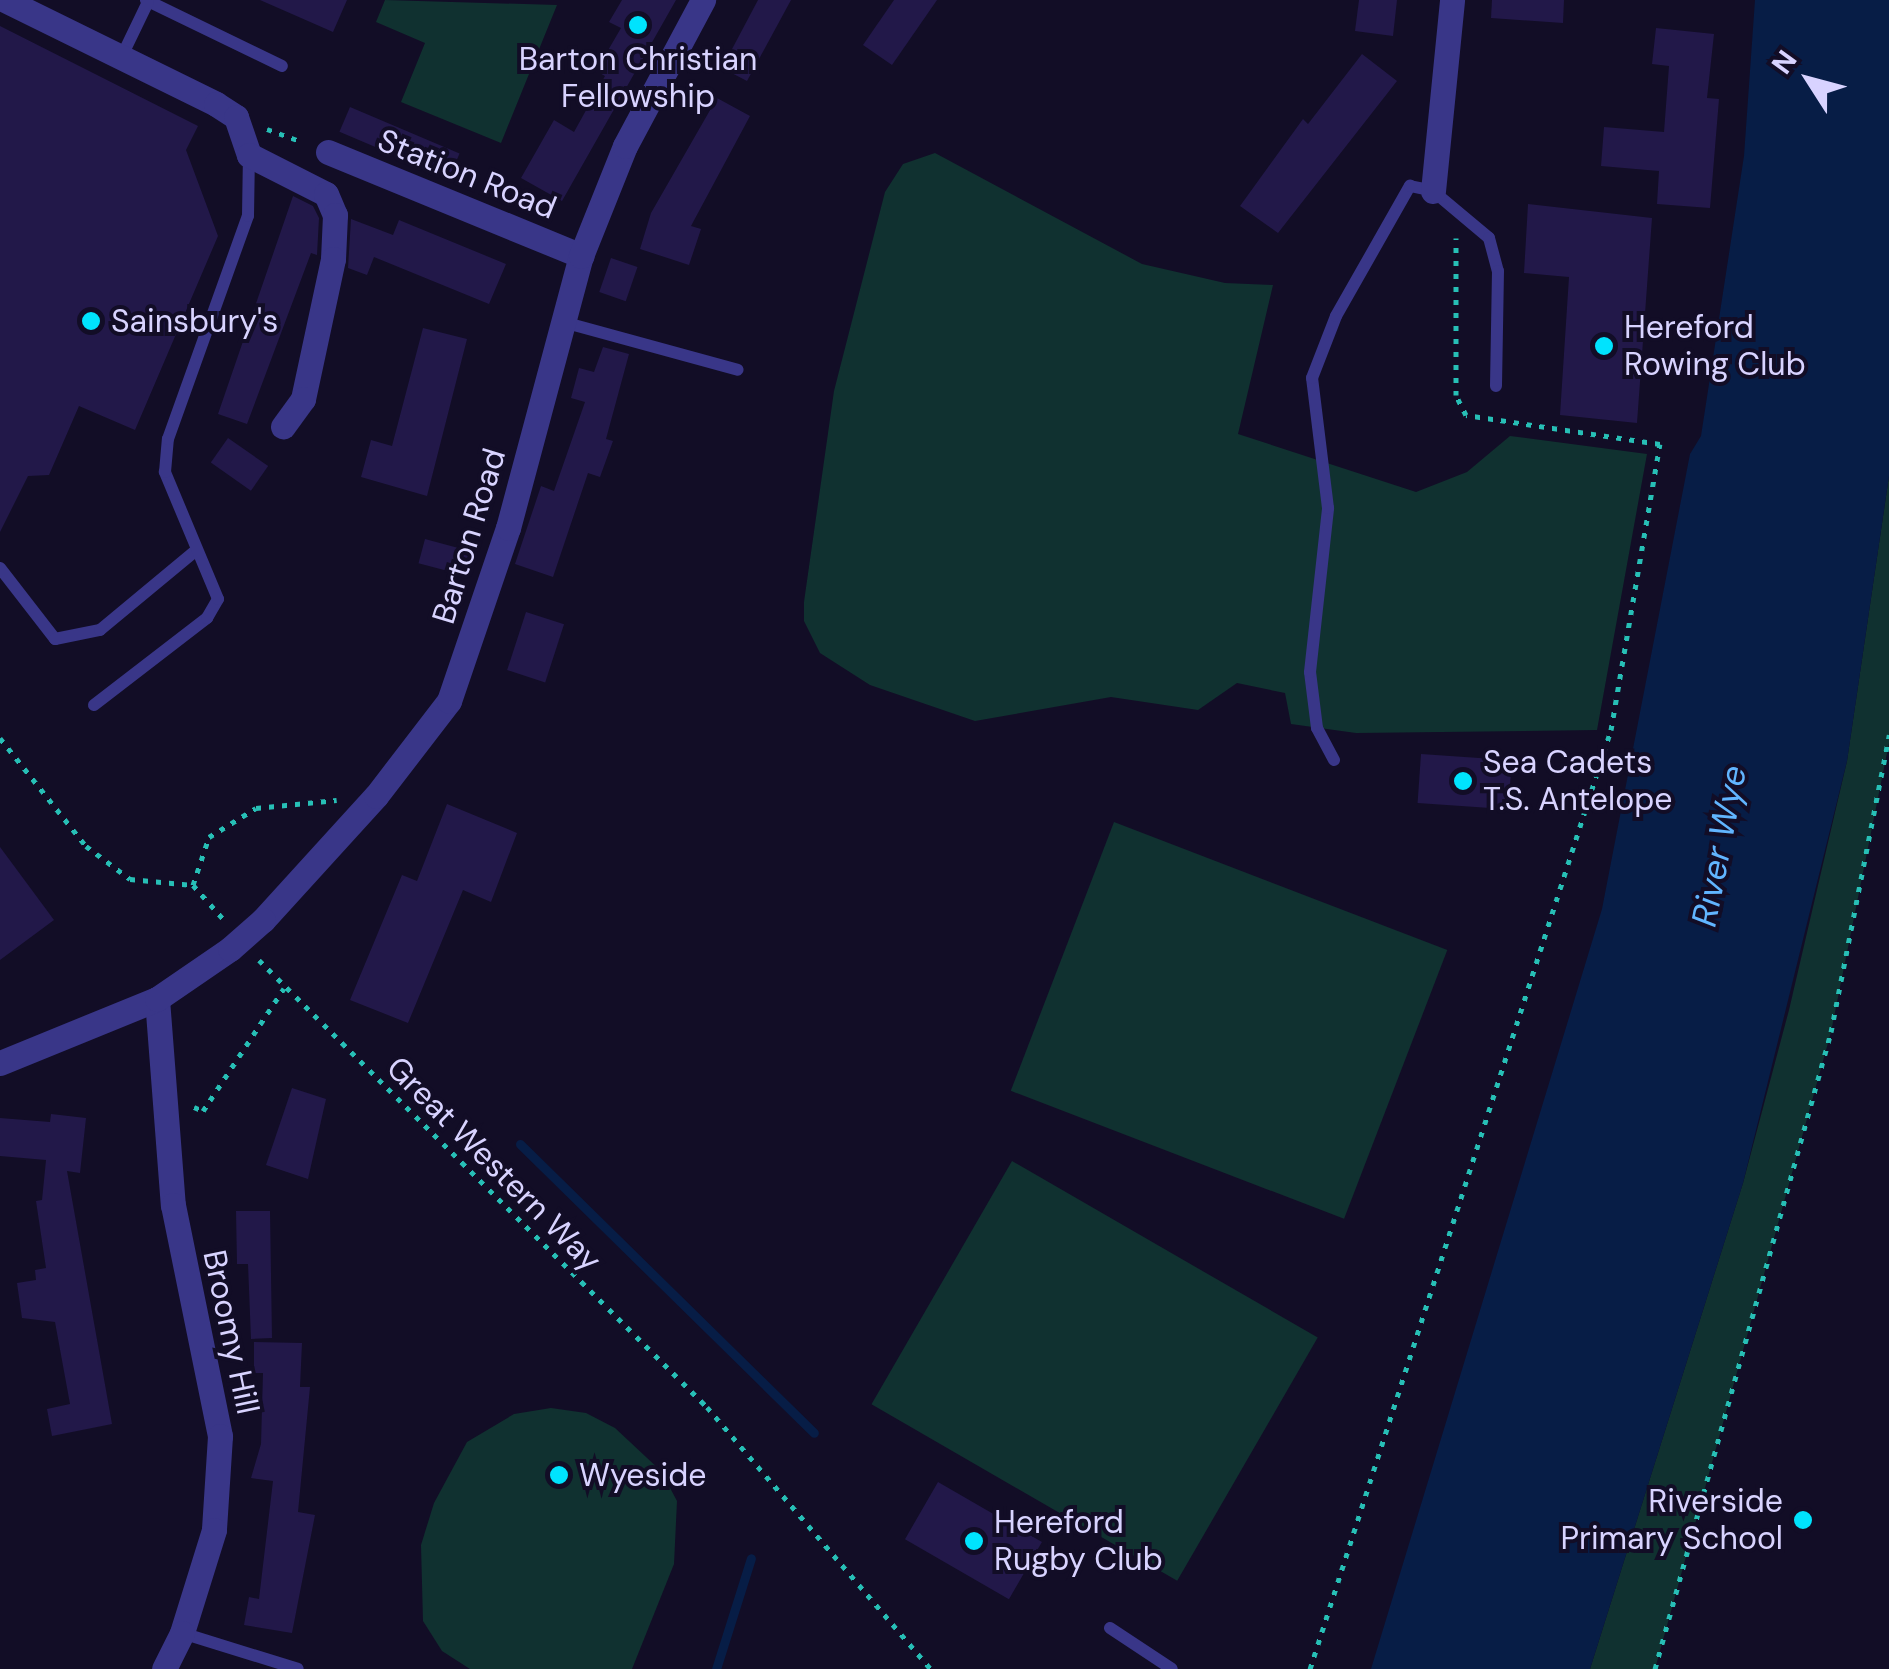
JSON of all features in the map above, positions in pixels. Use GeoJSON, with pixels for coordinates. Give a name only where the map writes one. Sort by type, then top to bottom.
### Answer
{"type":"FeatureCollection","features":[{"type":"Feature","properties":{"kind":"street"},"geometry":{"type":"LineString","coordinates":[[4,0],[236,117],[249,155],[304,178],[326,194],[335,216],[333,259],[304,399],[283,427]]}},
{"type":"Feature","properties":{"kind":"street","name":"Barton Road"},"geometry":{"type":"LineString","coordinates":[[0,1063],[158,999],[231,939],[263,920],[431,731],[463,670],[581,256],[625,146],[703,0]]}},
{"type":"Feature","properties":{"kind":"street"},"geometry":{"type":"LineString","coordinates":[[1433,191],[1452,0]]}},
{"type":"Feature","properties":{"kind":"street","name":"Station Road"},"geometry":{"type":"LineString","coordinates":[[328,152],[581,256]]}},
{"type":"Feature","properties":{"kind":"street","name":"Broomy Hill"},"geometry":{"type":"LineString","coordinates":[[158,999],[178,1244],[220,1436],[214,1530],[182,1633],[164,1669]]}},
{"type":"Feature","properties":{"kind":"lane"},"geometry":{"type":"LineString","coordinates":[[121,58],[147,1],[282,66]]}},
{"type":"Feature","properties":{"kind":"lane"},"geometry":{"type":"LineString","coordinates":[[94,704],[214,608],[216,590],[195,551],[165,472],[168,439],[248,216],[249,155]]}},
{"type":"Feature","properties":{"kind":"lane"},"geometry":{"type":"LineString","coordinates":[[1334,760],[1317,728],[1310,672],[1328,508],[1312,378],[1336,316],[1410,186],[1433,191],[1489,238],[1498,270],[1496,386]]}},
{"type":"Feature","properties":{"kind":"lane"},"geometry":{"type":"LineString","coordinates":[[563,322],[738,370]]}},
{"type":"Feature","properties":{"kind":"lane"},"geometry":{"type":"LineString","coordinates":[[0,568],[55,639],[100,630],[195,551]]}},
{"type":"Feature","properties":{"kind":"lane"},"geometry":{"type":"LineString","coordinates":[[1110,1628],[1172,1669]]}},
{"type":"Feature","properties":{"kind":"lane"},"geometry":{"type":"LineString","coordinates":[[182,1633],[298,1669]]}},
{"type":"Feature","properties":{"kind":"path"},"geometry":{"type":"LineString","coordinates":[[236,117],[328,152]]}},
{"type":"Feature","properties":{"kind":"path"},"geometry":{"type":"LineString","coordinates":[[1310,1669],[1611,730],[1660,444],[1466,415],[1456,395],[1456,234]]}},
{"type":"Feature","properties":{"kind":"path"},"geometry":{"type":"LineString","coordinates":[[1654,1669],[1831,1032],[1889,734]]}},
{"type":"Feature","properties":{"kind":"path"},"geometry":{"type":"LineString","coordinates":[[0,738],[101,857],[130,879],[193,885],[231,939]]}},
{"type":"Feature","properties":{"kind":"path"},"geometry":{"type":"LineString","coordinates":[[193,885],[209,837],[256,808],[376,796]]}},
{"type":"Feature","properties":{"kind":"path","name":"Great Western Way"},"geometry":{"type":"LineString","coordinates":[[258,958],[707,1406],[931,1669]]}},
{"type":"Feature","properties":{"kind":"path"},"geometry":{"type":"LineString","coordinates":[[164,1093],[202,1111],[284,988]]}},
{"type":"Feature","properties":{"kind":"green space"},"geometry":{"type":"Polygon","coordinates":[[[385,0],[557,5],[501,143],[401,102],[425,43],[376,22],[385,0]]]}},
{"type":"Feature","properties":{"kind":"green space"},"geometry":{"type":"Polygon","coordinates":[[[935,153],[1142,264],[1225,283],[1273,285],[1238,434],[1416,492],[1467,472],[1510,436],[1647,454],[1597,730],[1356,733],[1291,724],[1285,693],[1237,683],[1198,710],[1111,697],[975,721],[870,685],[820,653],[804,621],[804,602],[834,391],[885,192],[903,164],[935,153]]]}},
{"type":"Feature","properties":{"kind":"green space"},"geometry":{"type":"Polygon","coordinates":[[[1889,476],[1889,743],[1831,1032],[1655,1669],[1590,1669],[1743,1183],[1789,1010],[1847,761],[1889,476]]]}},
{"type":"Feature","properties":{"kind":"green space"},"geometry":{"type":"Polygon","coordinates":[[[1114,822],[1447,950],[1344,1219],[1011,1091],[1114,822]]]}},
{"type":"Feature","properties":{"kind":"green space"},"geometry":{"type":"Polygon","coordinates":[[[1012,1161],[1318,1338],[1177,1581],[872,1404],[1012,1161]]]}},
{"type":"Feature","properties":{"kind":"green space","name":"Wyeside"},"geometry":{"type":"Polygon","coordinates":[[[551,1408],[586,1413],[615,1428],[661,1471],[677,1501],[674,1564],[632,1669],[470,1669],[442,1651],[423,1621],[421,1545],[434,1503],[467,1442],[514,1414],[551,1408]]]}},
{"type":"Feature","properties":{"kind":"water","name":"River Wye"},"geometry":{"type":"Polygon","coordinates":[[[1755,0],[1889,0],[1889,476],[1847,761],[1743,1183],[1590,1669],[1371,1669],[1602,909],[1690,454],[1701,436],[1744,156],[1755,0]]]}},
{"type":"Feature","properties":{"kind":"building"},"geometry":{"type":"Polygon","coordinates":[[[260,0],[347,0],[333,32],[260,0]]]}},
{"type":"Feature","properties":{"kind":"building"},"geometry":{"type":"Polygon","coordinates":[[[622,0],[676,0],[562,201],[521,178],[554,120],[574,132],[605,76],[596,71],[621,28],[609,22],[622,0]]]}},
{"type":"Feature","properties":{"kind":"building"},"geometry":{"type":"Polygon","coordinates":[[[758,0],[791,0],[747,81],[722,68],[758,0]]]}},
{"type":"Feature","properties":{"kind":"building"},"geometry":{"type":"Polygon","coordinates":[[[894,0],[937,0],[892,65],[863,45],[894,0]]]}},
{"type":"Feature","properties":{"kind":"building"},"geometry":{"type":"Polygon","coordinates":[[[1359,0],[1397,0],[1393,36],[1355,31],[1359,0]]]}},
{"type":"Feature","properties":{"kind":"building"},"geometry":{"type":"Polygon","coordinates":[[[1492,0],[1564,0],[1563,23],[1491,18],[1492,0]]]}},
{"type":"Feature","properties":{"kind":"building","name":"Sainsbury's"},"geometry":{"type":"Polygon","coordinates":[[[0,26],[198,126],[186,150],[218,236],[135,430],[79,406],[49,475],[28,476],[0,532],[0,26]]]}},
{"type":"Feature","properties":{"kind":"building"},"geometry":{"type":"Polygon","coordinates":[[[1656,28],[1714,34],[1707,98],[1719,99],[1710,208],[1657,204],[1659,171],[1601,166],[1604,127],[1664,132],[1669,66],[1652,64],[1656,28]]]}},
{"type":"Feature","properties":{"kind":"building"},"geometry":{"type":"Polygon","coordinates":[[[1362,54],[1397,81],[1278,233],[1240,206],[1303,119],[1308,124],[1362,54]]]}},
{"type":"Feature","properties":{"kind":"building"},"geometry":{"type":"Polygon","coordinates":[[[717,98],[750,116],[691,226],[701,229],[689,265],[640,249],[651,213],[717,98]]]}},
{"type":"Feature","properties":{"kind":"building"},"geometry":{"type":"Polygon","coordinates":[[[350,107],[460,153],[449,178],[339,132],[350,107]]]}},
{"type":"Feature","properties":{"kind":"building"},"geometry":{"type":"Polygon","coordinates":[[[293,196],[313,206],[319,218],[317,255],[311,253],[247,424],[218,414],[293,196]]]}},
{"type":"Feature","properties":{"kind":"building","name":"Hereford Rowing Club"},"geometry":{"type":"Polygon","coordinates":[[[1528,204],[1652,218],[1637,423],[1560,415],[1569,277],[1524,273],[1528,204]]]}},
{"type":"Feature","properties":{"kind":"building"},"geometry":{"type":"Polygon","coordinates":[[[351,219],[393,235],[399,220],[506,264],[489,304],[374,257],[367,275],[348,268],[351,219]]]}},
{"type":"Feature","properties":{"kind":"building"},"geometry":{"type":"Polygon","coordinates":[[[611,258],[637,267],[626,301],[599,292],[611,258]]]}},
{"type":"Feature","properties":{"kind":"building"},"geometry":{"type":"Polygon","coordinates":[[[423,328],[467,339],[427,496],[361,477],[371,440],[392,446],[423,328]]]}},
{"type":"Feature","properties":{"kind":"building"},"geometry":{"type":"Polygon","coordinates":[[[603,347],[629,354],[606,439],[613,441],[600,477],[588,473],[553,577],[515,564],[541,486],[554,491],[585,402],[571,398],[579,368],[594,372],[603,347]]]}},
{"type":"Feature","properties":{"kind":"building"},"geometry":{"type":"Polygon","coordinates":[[[228,438],[268,466],[251,491],[211,463],[228,438]]]}},
{"type":"Feature","properties":{"kind":"building"},"geometry":{"type":"Polygon","coordinates":[[[425,539],[469,551],[463,575],[419,563],[425,539]]]}},
{"type":"Feature","properties":{"kind":"building"},"geometry":{"type":"Polygon","coordinates":[[[526,612],[564,624],[545,682],[507,670],[526,612]]]}},
{"type":"Feature","properties":{"kind":"building","name":"Sea Cadets T.S. Antelope"},"geometry":{"type":"Polygon","coordinates":[[[1421,754],[1512,760],[1508,809],[1418,803],[1421,754]]]}},
{"type":"Feature","properties":{"kind":"building"},"geometry":{"type":"Polygon","coordinates":[[[447,804],[517,833],[491,902],[463,890],[408,1023],[350,1000],[402,875],[417,881],[447,804]]]}},
{"type":"Feature","properties":{"kind":"building"},"geometry":{"type":"Polygon","coordinates":[[[0,847],[54,920],[0,960],[0,847]]]}},
{"type":"Feature","properties":{"kind":"building"},"geometry":{"type":"Polygon","coordinates":[[[292,1088],[326,1099],[308,1179],[266,1165],[292,1088]]]}},
{"type":"Feature","properties":{"kind":"building"},"geometry":{"type":"Polygon","coordinates":[[[51,1114],[86,1118],[80,1173],[67,1171],[112,1424],[52,1436],[47,1409],[70,1404],[55,1322],[22,1318],[17,1283],[36,1280],[35,1270],[46,1268],[36,1201],[42,1200],[46,1160],[0,1156],[0,1118],[50,1122],[51,1114]]]}},
{"type":"Feature","properties":{"kind":"building"},"geometry":{"type":"Polygon","coordinates":[[[236,1211],[270,1211],[272,1338],[251,1339],[248,1264],[237,1264],[236,1211]]]}},
{"type":"Feature","properties":{"kind":"building"},"geometry":{"type":"Polygon","coordinates":[[[254,1342],[302,1343],[300,1387],[310,1387],[298,1512],[315,1515],[292,1633],[244,1625],[249,1597],[259,1599],[273,1481],[251,1478],[261,1444],[263,1373],[254,1373],[254,1342]]]}},
{"type":"Feature","properties":{"kind":"building","name":"Hereford Rugby Club"},"geometry":{"type":"Polygon","coordinates":[[[938,1482],[1042,1542],[1009,1599],[905,1539],[938,1482]]]}},
{"type":"Feature","properties":{"kind":"waterway"},"geometry":{"type":"LineString","coordinates":[[520,1144],[814,1433]]}},
{"type":"Feature","properties":{"kind":"waterway"},"geometry":{"type":"LineString","coordinates":[[716,1669],[751,1558]]}},
{"type":"Feature","properties":{"kind":"place","name":"Barton Christian Fellowship"},"geometry":{"type":"Point","coordinates":[638,25]}},
{"type":"Feature","properties":{"kind":"place","name":"Sainsbury's"},"geometry":{"type":"Point","coordinates":[91,321]}},
{"type":"Feature","properties":{"kind":"place","name":"Hereford Rowing Club"},"geometry":{"type":"Point","coordinates":[1604,346]}},
{"type":"Feature","properties":{"kind":"place","name":"Sea Cadets T.S. Antelope"},"geometry":{"type":"Point","coordinates":[1463,781]}},
{"type":"Feature","properties":{"kind":"place","name":"Wyeside"},"geometry":{"type":"Point","coordinates":[559,1475]}},
{"type":"Feature","properties":{"kind":"place","name":"Riverside Primary School"},"geometry":{"type":"Point","coordinates":[1803,1520]}},
{"type":"Feature","properties":{"kind":"place","name":"Hereford Rugby Club"},"geometry":{"type":"Point","coordinates":[974,1541]}}]}
